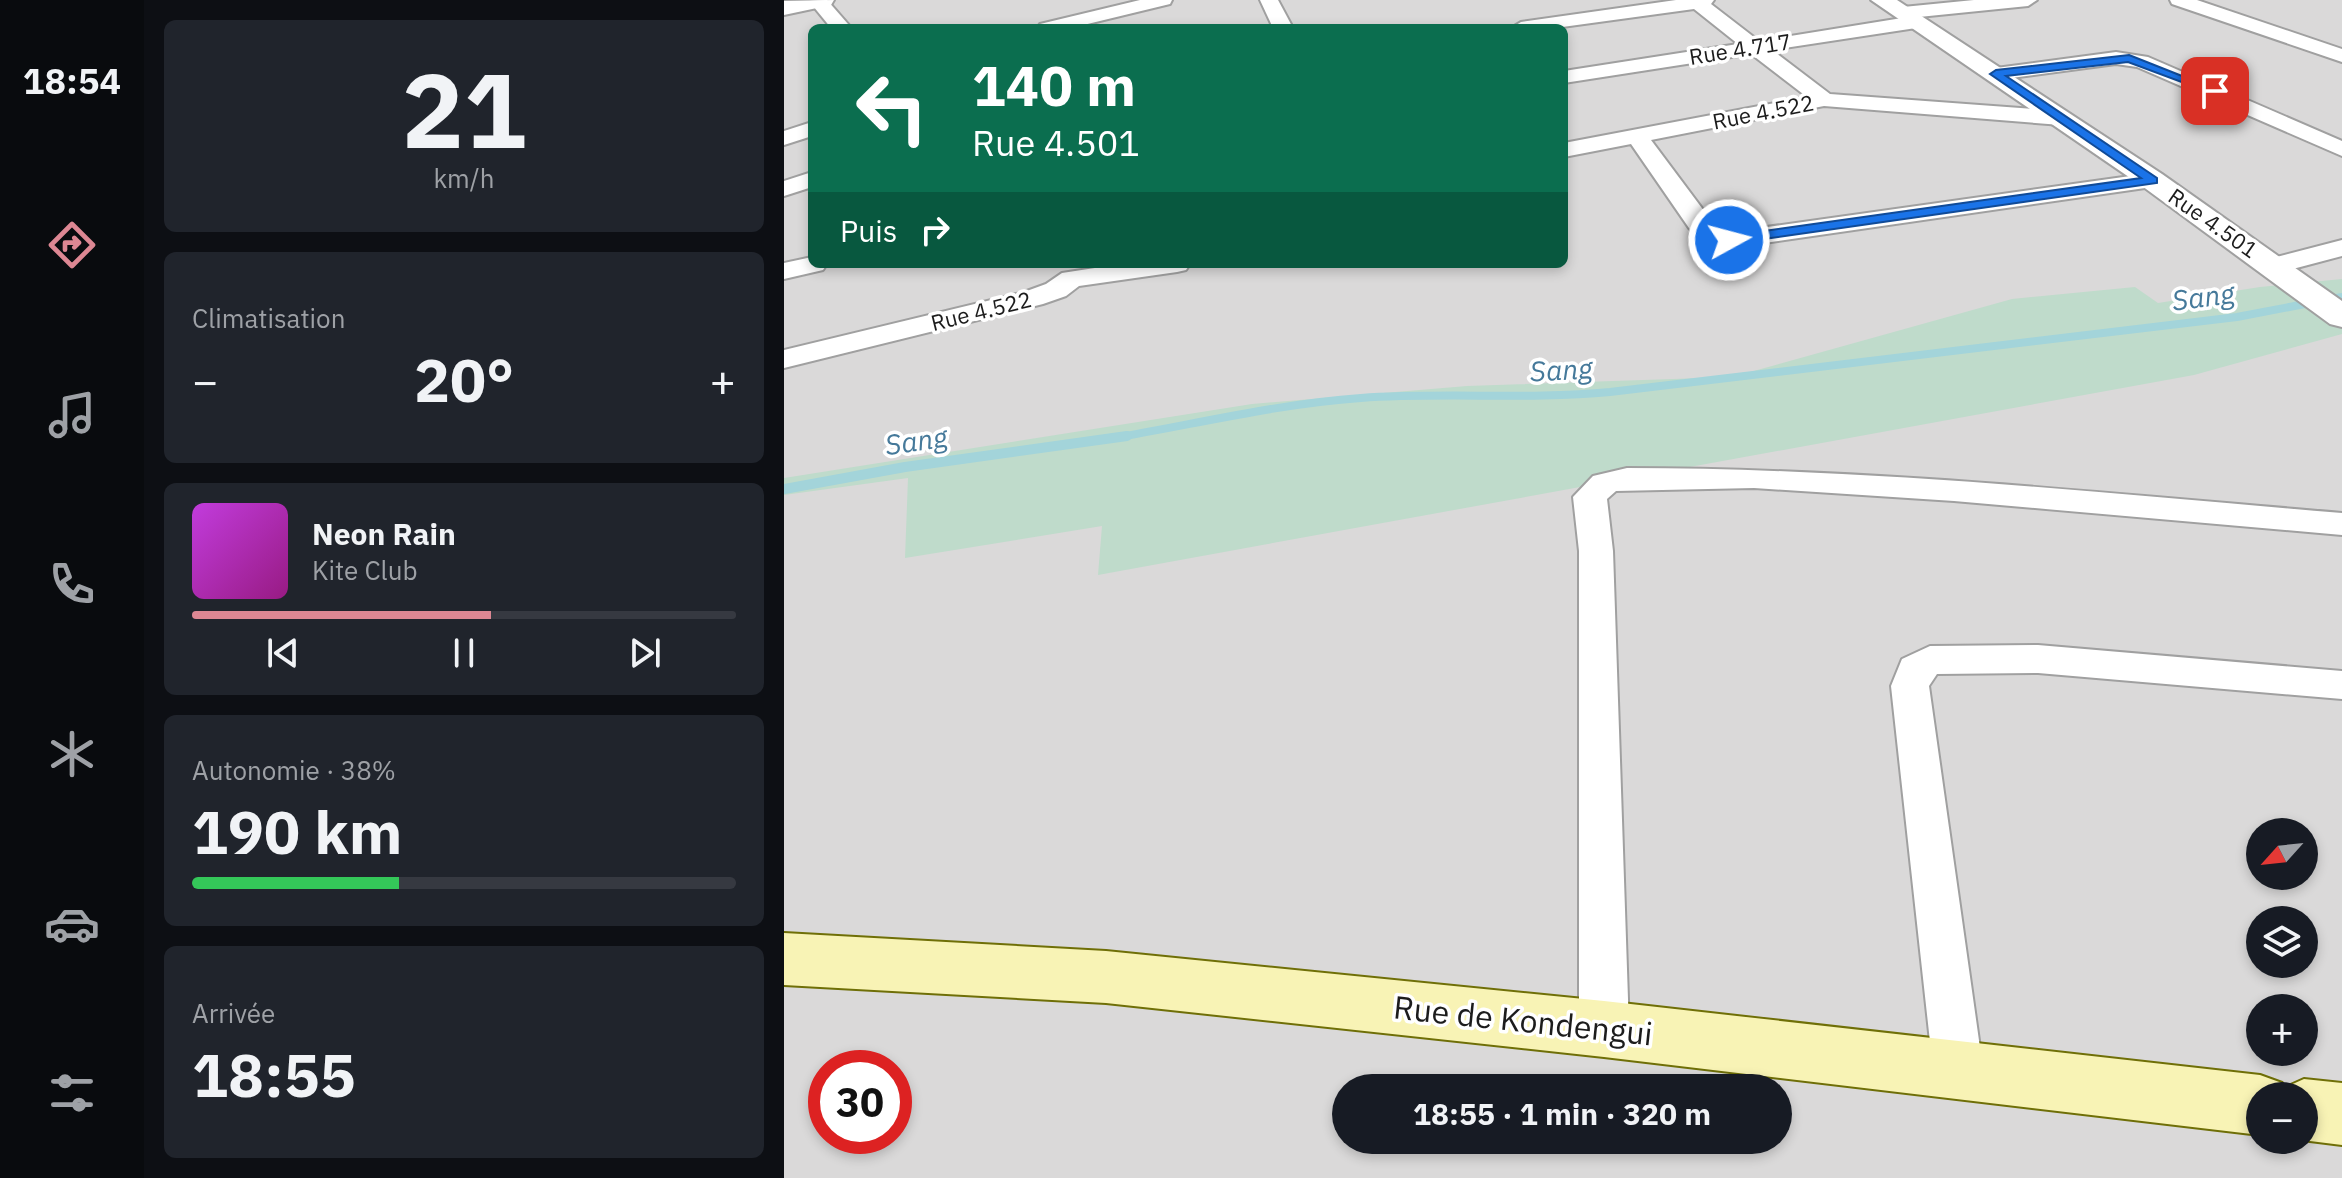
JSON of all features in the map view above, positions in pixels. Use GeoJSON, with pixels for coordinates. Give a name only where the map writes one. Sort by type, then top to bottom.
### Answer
{"type":"FeatureCollection","features":[{"type":"Feature","properties":{"kind":"main road","name":"Rue de Kondengui"},"geometry":{"type":"LineString","coordinates":[[784,959],[1106,977],[1604,1029],[2246,1103]]}},
{"type":"Feature","properties":{"kind":"main road"},"geometry":{"type":"LineString","coordinates":[[2318,1111],[2342,1114]]}},
{"type":"Feature","properties":{"kind":"street"},"geometry":{"type":"LineString","coordinates":[[784,8],[820,0],[838,24]]}},
{"type":"Feature","properties":{"kind":"street"},"geometry":{"type":"LineString","coordinates":[[1064,24],[1163,0]]}},
{"type":"Feature","properties":{"kind":"street"},"geometry":{"type":"LineString","coordinates":[[1269,0],[1281,24]]}},
{"type":"Feature","properties":{"kind":"street","name":"Rue 4.717"},"geometry":{"type":"LineString","coordinates":[[1568,76],[1754,48],[1900,12],[2028,0]]}},
{"type":"Feature","properties":{"kind":"street"},"geometry":{"type":"LineString","coordinates":[[2179,0],[2342,56]]}},
{"type":"Feature","properties":{"kind":"street"},"geometry":{"type":"LineString","coordinates":[[1545,24],[1702,1],[1754,48],[1824,100]]}},
{"type":"Feature","properties":{"kind":"street","name":"Rue 4.501"},"geometry":{"type":"LineString","coordinates":[[1900,12],[2152,180],[2342,317]]}},
{"type":"Feature","properties":{"kind":"street"},"geometry":{"type":"LineString","coordinates":[[1996,74],[2116,58],[2141,61],[2342,149]]}},
{"type":"Feature","properties":{"kind":"street","name":"Rue 4.522"},"geometry":{"type":"LineString","coordinates":[[1568,149],[1824,100],[2061,118]]}},
{"type":"Feature","properties":{"kind":"street"},"geometry":{"type":"LineString","coordinates":[[784,138],[808,130]]}},
{"type":"Feature","properties":{"kind":"street"},"geometry":{"type":"LineString","coordinates":[[1637,136],[1698,223],[1707,232],[1729,240],[2152,180]]}},
{"type":"Feature","properties":{"kind":"street"},"geometry":{"type":"LineString","coordinates":[[784,189],[808,180]]}},
{"type":"Feature","properties":{"kind":"street"},"geometry":{"type":"LineString","coordinates":[[2274,266],[2342,248]]}},
{"type":"Feature","properties":{"kind":"street"},"geometry":{"type":"LineString","coordinates":[[784,271],[808,265]]}},
{"type":"Feature","properties":{"kind":"street","name":"Rue 4.522"},"geometry":{"type":"LineString","coordinates":[[784,359],[1033,298],[1056,290],[1069,272],[1123,268]]}},
{"type":"Feature","properties":{"kind":"street"},"geometry":{"type":"LineString","coordinates":[[1604,1029],[1596,551],[1590,497],[1605,483],[1627,478],[1754,478],[1954,491],[2342,524]]}},
{"type":"Feature","properties":{"kind":"street"},"geometry":{"type":"LineString","coordinates":[[1958,1069],[1910,686],[1916,669],[1930,660],[2038,659],[2342,685]]}},
{"type":"Feature","properties":{"kind":"shaded area"},"geometry":{"type":"Polygon","coordinates":[[[784,0],[2342,0],[2342,1178],[784,1178],[784,0]]]}},
{"type":"Feature","properties":{"kind":"green space"},"geometry":{"type":"Polygon","coordinates":[[[2342,279],[2342,334],[2194,375],[1098,575],[1102,526],[905,558],[908,478],[784,495],[784,478],[1252,404],[1467,386],[1732,377],[2012,299],[2135,287],[2158,303],[2260,287],[2342,279]]]}},
{"type":"Feature","properties":{"kind":"waterway","name":"Sang"},"geometry":{"type":"LineString","coordinates":[[1118,437],[1330,401],[1392,396],[1610,392],[2237,317],[2342,297]]}},
{"type":"Feature","properties":{"kind":"waterway","name":"Sang"},"geometry":{"type":"LineString","coordinates":[[1118,437],[1127,436]]}},
{"type":"Feature","properties":{"kind":"waterway","name":"Sang"},"geometry":{"type":"LineString","coordinates":[[784,489],[905,467],[1118,437]]}},
{"type":"Feature","properties":{"kind":"waterway","name":"Sang"},"geometry":{"type":"LineString","coordinates":[[1114,438],[1118,437]]}},
{"type":"Feature","properties":{"kind":"route"},"geometry":{"type":"LineString","coordinates":[[1729,240],[2009,203],[2152,180],[1996,74],[2129,58],[2215,91]]}}]}
